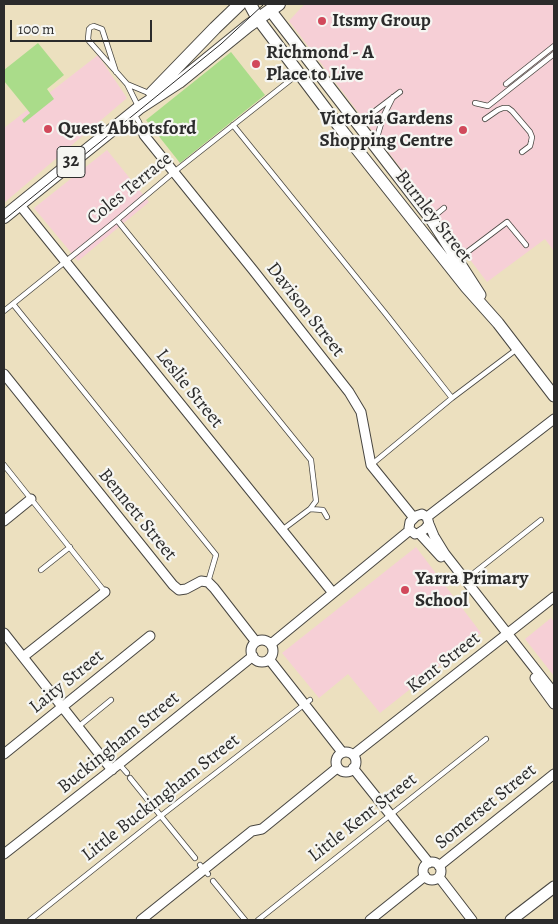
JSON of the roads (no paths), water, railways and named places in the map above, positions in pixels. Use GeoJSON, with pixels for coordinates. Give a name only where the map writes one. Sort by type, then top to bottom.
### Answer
{"type":"FeatureCollection","features":[{"type":"Feature","properties":{"kind":"main road","name":"32"},"geometry":{"type":"LineString","coordinates":[[132,113],[240,4]]}},
{"type":"Feature","properties":{"kind":"main road"},"geometry":{"type":"LineString","coordinates":[[250,4],[258,19]]}},
{"type":"Feature","properties":{"kind":"main road","name":"32"},"geometry":{"type":"LineString","coordinates":[[4,217],[132,113],[179,82],[258,19],[271,6]]}},
{"type":"Feature","properties":{"kind":"main road","name":"Burnley Street"},"geometry":{"type":"LineString","coordinates":[[271,6],[431,219],[492,316]]}},
{"type":"Feature","properties":{"kind":"main road","name":"Burnley Street"},"geometry":{"type":"LineString","coordinates":[[258,19],[344,133],[554,394]]}},
{"type":"Feature","properties":{"kind":"main road"},"geometry":{"type":"LineString","coordinates":[[344,133],[358,124]]}},
{"type":"Feature","properties":{"kind":"main road"},"geometry":{"type":"LineString","coordinates":[[420,228],[431,219]]}},
{"type":"Feature","properties":{"kind":"main road"},"geometry":{"type":"LineString","coordinates":[[511,920],[554,887]]}},
{"type":"Feature","properties":{"kind":"street","name":"Davison Street"},"geometry":{"type":"LineString","coordinates":[[144,135],[349,392],[361,412],[370,465]]}},
{"type":"Feature","properties":{"kind":"street","name":"Leslie Street"},"geometry":{"type":"LineString","coordinates":[[19,204],[333,593]]}},
{"type":"Feature","properties":{"kind":"street","name":"Bennett Street"},"geometry":{"type":"LineString","coordinates":[[4,374],[173,585],[179,590],[186,589],[201,581],[208,582]]}},
{"type":"Feature","properties":{"kind":"street"},"geometry":{"type":"LineString","coordinates":[[554,419],[428,520],[425,529],[415,534],[410,530],[409,525],[414,518],[422,514],[428,520],[438,544],[463,581],[554,704]]}},
{"type":"Feature","properties":{"kind":"street"},"geometry":{"type":"LineString","coordinates":[[370,465],[414,518]]}},
{"type":"Feature","properties":{"kind":"street"},"geometry":{"type":"LineString","coordinates":[[4,521],[31,499]]}},
{"type":"Feature","properties":{"kind":"street"},"geometry":{"type":"LineString","coordinates":[[271,644],[410,530]]}},
{"type":"Feature","properties":{"kind":"street"},"geometry":{"type":"LineString","coordinates":[[419,533],[463,581]]}},
{"type":"Feature","properties":{"kind":"street"},"geometry":{"type":"LineString","coordinates":[[208,582],[256,642]]}},
{"type":"Feature","properties":{"kind":"street"},"geometry":{"type":"LineString","coordinates":[[23,657],[105,592]]}},
{"type":"Feature","properties":{"kind":"street","name":"Kent Street"},"geometry":{"type":"LineString","coordinates":[[353,755],[554,597]]}},
{"type":"Feature","properties":{"kind":"street","name":"Laity Street"},"geometry":{"type":"LineString","coordinates":[[4,754],[150,636]]}},
{"type":"Feature","properties":{"kind":"street"},"geometry":{"type":"LineString","coordinates":[[505,636],[554,693]]}},
{"type":"Feature","properties":{"kind":"street"},"geometry":{"type":"LineString","coordinates":[[6,639],[23,657],[78,727],[116,767]]}},
{"type":"Feature","properties":{"kind":"street"},"geometry":{"type":"LineString","coordinates":[[262,640],[271,644],[273,654],[269,659],[263,662],[255,659],[252,647],[256,642],[262,640]]}},
{"type":"Feature","properties":{"kind":"street","name":"Buckingham Street"},"geometry":{"type":"LineString","coordinates":[[4,854],[116,767],[253,656]]}},
{"type":"Feature","properties":{"kind":"street"},"geometry":{"type":"LineString","coordinates":[[269,659],[307,703],[342,752]]}},
{"type":"Feature","properties":{"kind":"street"},"geometry":{"type":"LineString","coordinates":[[342,752],[348,752],[356,760],[355,766],[345,772],[338,768],[336,762],[337,756],[342,752]]}},
{"type":"Feature","properties":{"kind":"street"},"geometry":{"type":"LineString","coordinates":[[141,920],[252,831],[262,829],[338,768]]}},
{"type":"Feature","properties":{"kind":"street"},"geometry":{"type":"LineString","coordinates":[[353,768],[429,863]]}},
{"type":"Feature","properties":{"kind":"street","name":"Somerset Street"},"geometry":{"type":"LineString","coordinates":[[439,866],[554,774]]}},
{"type":"Feature","properties":{"kind":"street"},"geometry":{"type":"LineString","coordinates":[[429,863],[439,866],[441,872],[437,879],[432,880],[424,876],[423,868],[429,863]]}},
{"type":"Feature","properties":{"kind":"street"},"geometry":{"type":"LineString","coordinates":[[370,920],[424,876]]}},
{"type":"Feature","properties":{"kind":"street"},"geometry":{"type":"LineString","coordinates":[[439,877],[472,920]]}},
{"type":"Feature","properties":{"kind":"lane"},"geometry":{"type":"LineString","coordinates":[[116,72],[103,31],[101,28],[92,26],[89,29],[88,39],[116,72],[127,84],[151,94]]}},
{"type":"Feature","properties":{"kind":"lane"},"geometry":{"type":"LineString","coordinates":[[506,84],[554,46]]}},
{"type":"Feature","properties":{"kind":"lane"},"geometry":{"type":"LineString","coordinates":[[475,104],[488,106],[554,54]]}},
{"type":"Feature","properties":{"kind":"lane","name":"Coles Terrace"},"geometry":{"type":"LineString","coordinates":[[4,311],[299,73]]}},
{"type":"Feature","properties":{"kind":"lane"},"geometry":{"type":"LineString","coordinates":[[127,84],[132,113]]}},
{"type":"Feature","properties":{"kind":"lane"},"geometry":{"type":"LineString","coordinates":[[358,124],[400,92]]}},
{"type":"Feature","properties":{"kind":"lane"},"geometry":{"type":"LineString","coordinates":[[378,148],[378,134],[383,117],[393,97]]}},
{"type":"Feature","properties":{"kind":"lane"},"geometry":{"type":"LineString","coordinates":[[486,119],[503,108],[508,108],[512,111],[532,137],[530,146],[522,152]]}},
{"type":"Feature","properties":{"kind":"lane","name":"Davison Street"},"geometry":{"type":"LineString","coordinates":[[132,113],[132,128],[144,135]]}},
{"type":"Feature","properties":{"kind":"lane","name":"Davison Street"},"geometry":{"type":"LineString","coordinates":[[132,113],[138,120],[144,135]]}},
{"type":"Feature","properties":{"kind":"lane"},"geometry":{"type":"LineString","coordinates":[[233,125],[452,398]]}},
{"type":"Feature","properties":{"kind":"lane"},"geometry":{"type":"LineString","coordinates":[[431,219],[444,208]]}},
{"type":"Feature","properties":{"kind":"lane"},"geometry":{"type":"LineString","coordinates":[[117,220],[311,460],[316,501],[310,509],[282,530]]}},
{"type":"Feature","properties":{"kind":"lane"},"geometry":{"type":"LineString","coordinates":[[457,260],[507,222],[526,245]]}},
{"type":"Feature","properties":{"kind":"lane"},"geometry":{"type":"LineString","coordinates":[[13,304],[216,555],[208,582]]}},
{"type":"Feature","properties":{"kind":"lane"},"geometry":{"type":"LineString","coordinates":[[370,465],[452,398],[518,349]]}},
{"type":"Feature","properties":{"kind":"lane"},"geometry":{"type":"LineString","coordinates":[[4,465],[105,592]]}},
{"type":"Feature","properties":{"kind":"lane"},"geometry":{"type":"LineString","coordinates":[[310,509],[323,510],[327,516]]}},
{"type":"Feature","properties":{"kind":"lane"},"geometry":{"type":"LineString","coordinates":[[463,581],[541,520]]}},
{"type":"Feature","properties":{"kind":"lane"},"geometry":{"type":"LineString","coordinates":[[41,570],[70,547]]}},
{"type":"Feature","properties":{"kind":"lane"},"geometry":{"type":"LineString","coordinates":[[78,727],[111,700]]}},
{"type":"Feature","properties":{"kind":"lane","name":"Little Buckingham Street"},"geometry":{"type":"LineString","coordinates":[[30,920],[307,703]]}},
{"type":"Feature","properties":{"kind":"lane","name":"Little Kent Street"},"geometry":{"type":"LineString","coordinates":[[258,920],[486,739]]}},
{"type":"Feature","properties":{"kind":"lane"},"geometry":{"type":"LineString","coordinates":[[116,767],[127,773]]}},
{"type":"Feature","properties":{"kind":"lane"},"geometry":{"type":"LineString","coordinates":[[130,778],[195,858]]}},
{"type":"Feature","properties":{"kind":"lane"},"geometry":{"type":"LineString","coordinates":[[213,881],[245,920]]}},
{"type":"Feature","properties":{"kind":"tram line"},"geometry":{"type":"LineString","coordinates":[[4,220],[221,44],[264,4]]}},
{"type":"Feature","properties":{"kind":"place","name":"Itsmy Group"},"geometry":{"type":"Point","coordinates":[322,21]}},
{"type":"Feature","properties":{"kind":"place","name":"Richmond - A Place to Live"},"geometry":{"type":"Point","coordinates":[256,64]}},
{"type":"Feature","properties":{"kind":"place","name":"Quest Abbotsford"},"geometry":{"type":"Point","coordinates":[48,129]}},
{"type":"Feature","properties":{"kind":"place","name":"Victoria Gardens Shopping Centre"},"geometry":{"type":"Point","coordinates":[463,130]}},
{"type":"Feature","properties":{"kind":"place","name":"Yarra Primary School"},"geometry":{"type":"Point","coordinates":[405,590]}}]}
